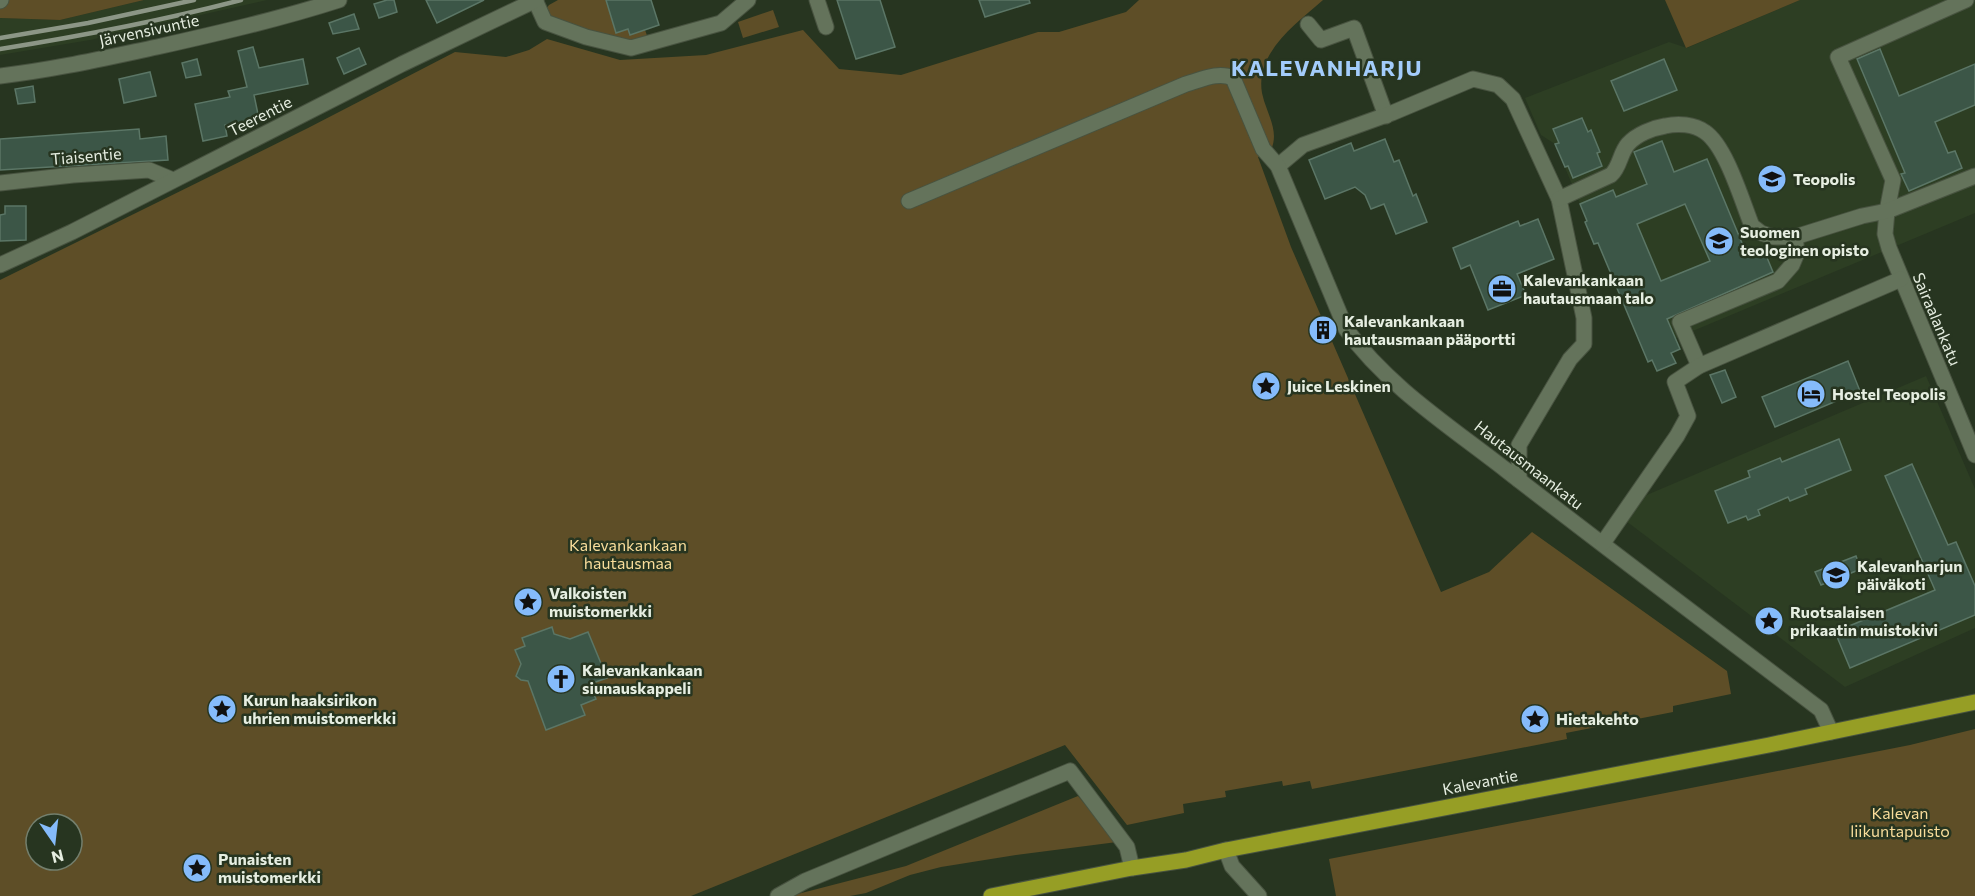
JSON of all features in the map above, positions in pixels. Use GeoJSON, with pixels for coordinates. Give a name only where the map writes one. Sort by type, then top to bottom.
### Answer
{"type":"FeatureCollection","features":[{"type":"Feature","properties":{"kind":"main road","name":"Kalevantie"},"geometry":{"type":"LineString","coordinates":[[991,896],[1132,868],[1186,860],[1226,850],[1975,702]]}},
{"type":"Feature","properties":{"kind":"street","name":"Järvensivuntie"},"geometry":{"type":"LineString","coordinates":[[0,76],[54,69],[190,40],[296,14],[339,0]]}},
{"type":"Feature","properties":{"kind":"street"},"geometry":{"type":"LineString","coordinates":[[535,0],[544,22],[586,37],[632,48],[722,23],[748,0]]}},
{"type":"Feature","properties":{"kind":"street","name":"Teerentie"},"geometry":{"type":"LineString","coordinates":[[0,265],[72,232],[402,64],[535,0]]}},
{"type":"Feature","properties":{"kind":"street"},"geometry":{"type":"LineString","coordinates":[[817,0],[826,27]]}},
{"type":"Feature","properties":{"kind":"street","name":"Sairaalankatu"},"geometry":{"type":"LineString","coordinates":[[1966,0],[1838,57],[1893,180],[1885,234],[1894,262],[1975,456]]}},
{"type":"Feature","properties":{"kind":"street"},"geometry":{"type":"LineString","coordinates":[[1308,24],[1322,40],[1354,28],[1386,116]]}},
{"type":"Feature","properties":{"kind":"street","name":"Hautausmaankatu"},"geometry":{"type":"LineString","coordinates":[[909,201],[1186,84],[1214,75],[1227,75],[1233,78],[1263,149],[1278,166],[1346,329],[1352,338],[1409,394],[1556,510],[1603,543],[1821,710],[1828,721],[1831,732]]}},
{"type":"Feature","properties":{"kind":"street"},"geometry":{"type":"LineString","coordinates":[[1278,166],[1303,145],[1386,116],[1473,79],[1498,85],[1513,99],[1559,199],[1584,318],[1584,344],[1570,359],[1519,445],[1519,480]]}},
{"type":"Feature","properties":{"kind":"street"},"geometry":{"type":"LineString","coordinates":[[1559,199],[1611,175],[1617,170],[1629,143],[1640,135],[1654,127],[1673,124],[1687,125],[1705,132],[1722,151],[1752,226],[1761,233],[1774,237],[1795,237],[1862,216],[1887,211],[1975,176]]}},
{"type":"Feature","properties":{"kind":"street","name":"Tiaisentie"},"geometry":{"type":"LineString","coordinates":[[0,183],[149,170],[173,180]]}},
{"type":"Feature","properties":{"kind":"street"},"geometry":{"type":"LineString","coordinates":[[1699,366],[1680,322],[1778,281],[1792,265],[1797,253],[1795,237]]}},
{"type":"Feature","properties":{"kind":"street"},"geometry":{"type":"LineString","coordinates":[[0,255],[21,255]]}},
{"type":"Feature","properties":{"kind":"street"},"geometry":{"type":"LineString","coordinates":[[1603,543],[1677,436],[1688,416],[1675,382],[1699,366],[1900,279]]}},
{"type":"Feature","properties":{"kind":"street"},"geometry":{"type":"LineString","coordinates":[[778,896],[805,881],[1070,771],[1127,847],[1132,868]]}},
{"type":"Feature","properties":{"kind":"street"},"geometry":{"type":"LineString","coordinates":[[1226,850],[1232,867],[1259,896]]}},
{"type":"Feature","properties":{"kind":"shaded area"},"geometry":{"type":"Polygon","coordinates":[[[144,0],[267,0],[90,40],[0,55],[0,18],[60,20],[144,0]]]}},
{"type":"Feature","properties":{"kind":"shaded area","name":"Teopolis"},"geometry":{"type":"Polygon","coordinates":[[[1800,0],[1975,0],[1975,213],[1676,338],[1680,349],[1671,353],[1676,363],[1657,371],[1653,361],[1648,362],[1598,243],[1594,244],[1585,222],[1587,220],[1555,144],[1541,135],[1525,98],[1669,42],[1687,48],[1800,0]]]}},
{"type":"Feature","properties":{"kind":"shaded area","name":"Kalevanharjun päiväkoti"},"geometry":{"type":"Polygon","coordinates":[[[1926,376],[1975,489],[1975,628],[1845,687],[1626,521],[1642,497],[1926,376]]]}},
{"type":"Feature","properties":{"kind":"green space"},"geometry":{"type":"Polygon","coordinates":[[[0,0],[144,0],[60,20],[0,18],[0,0]]]}},
{"type":"Feature","properties":{"kind":"green space"},"geometry":{"type":"Polygon","coordinates":[[[558,0],[606,0],[616,33],[628,29],[630,34],[645,30],[649,41],[619,44],[552,20],[546,9],[558,0]]]}},
{"type":"Feature","properties":{"kind":"green space","name":"Kalevankankaan hautausmaa"},"geometry":{"type":"Polygon","coordinates":[[[1139,0],[1323,0],[1280,40],[1265,64],[1262,93],[1274,135],[1271,150],[1258,157],[1291,247],[1441,592],[1489,572],[1532,532],[1727,671],[1731,694],[1673,706],[1673,712],[1566,733],[1567,739],[1312,789],[1310,781],[1283,786],[1282,781],[1225,791],[1226,797],[1183,804],[1184,813],[1127,825],[1065,745],[691,896],[0,896],[0,280],[308,128],[455,52],[506,57],[529,50],[547,39],[620,60],[706,55],[803,30],[839,69],[901,75],[1038,32],[1059,32],[1126,12],[1139,0]]]}},
{"type":"Feature","properties":{"kind":"green space"},"geometry":{"type":"Polygon","coordinates":[[[1665,0],[1800,0],[1686,48],[1665,0]]]}},
{"type":"Feature","properties":{"kind":"green space"},"geometry":{"type":"Polygon","coordinates":[[[773,10],[779,27],[743,38],[738,22],[773,10]]]}},
{"type":"Feature","properties":{"kind":"green space","name":"Kalevan liikuntapuisto"},"geometry":{"type":"Polygon","coordinates":[[[1975,729],[1975,896],[1336,896],[1329,859],[1910,745],[1975,729]]]}},
{"type":"Feature","properties":{"kind":"green space"},"geometry":{"type":"Polygon","coordinates":[[[1078,796],[1117,842],[941,867],[910,875],[866,893],[850,896],[790,896],[906,866],[1078,796]]]}},
{"type":"Feature","properties":{"kind":"building"},"geometry":{"type":"Polygon","coordinates":[[[394,0],[397,12],[379,18],[374,4],[394,0]]]}},
{"type":"Feature","properties":{"kind":"building"},"geometry":{"type":"Polygon","coordinates":[[[426,0],[484,0],[437,23],[426,0]]]}},
{"type":"Feature","properties":{"kind":"building"},"geometry":{"type":"Polygon","coordinates":[[[606,0],[651,0],[659,25],[630,35],[628,29],[616,33],[606,0]]]}},
{"type":"Feature","properties":{"kind":"building"},"geometry":{"type":"Polygon","coordinates":[[[837,0],[880,0],[895,47],[856,59],[837,0]]]}},
{"type":"Feature","properties":{"kind":"building"},"geometry":{"type":"Polygon","coordinates":[[[979,0],[1029,0],[1030,3],[985,17],[979,0]]]}},
{"type":"Feature","properties":{"kind":"building"},"geometry":{"type":"Polygon","coordinates":[[[354,14],[359,29],[333,34],[329,23],[354,14]]]}},
{"type":"Feature","properties":{"kind":"building"},"geometry":{"type":"Polygon","coordinates":[[[253,47],[259,68],[303,59],[308,84],[254,95],[259,119],[225,125],[227,136],[203,141],[195,104],[230,97],[228,91],[247,87],[238,51],[253,47]]]}},
{"type":"Feature","properties":{"kind":"building"},"geometry":{"type":"Polygon","coordinates":[[[359,48],[366,64],[344,74],[337,58],[359,48]]]}},
{"type":"Feature","properties":{"kind":"building"},"geometry":{"type":"Polygon","coordinates":[[[1880,49],[1899,96],[1975,64],[1975,105],[1935,122],[1948,153],[1955,151],[1962,168],[1909,191],[1901,174],[1905,173],[1857,59],[1880,49]]]}},
{"type":"Feature","properties":{"kind":"building"},"geometry":{"type":"Polygon","coordinates":[[[197,59],[201,75],[186,78],[182,63],[197,59]]]}},
{"type":"Feature","properties":{"kind":"building"},"geometry":{"type":"Polygon","coordinates":[[[1664,59],[1677,90],[1624,111],[1611,81],[1664,59]]]}},
{"type":"Feature","properties":{"kind":"building"},"geometry":{"type":"Polygon","coordinates":[[[150,72],[156,96],[124,103],[119,79],[150,72]]]}},
{"type":"Feature","properties":{"kind":"building"},"geometry":{"type":"Polygon","coordinates":[[[33,86],[35,102],[18,104],[15,89],[33,86]]]}},
{"type":"Feature","properties":{"kind":"building"},"geometry":{"type":"Polygon","coordinates":[[[1582,118],[1588,132],[1591,130],[1600,152],[1597,153],[1602,166],[1573,178],[1568,166],[1565,167],[1555,144],[1559,143],[1553,129],[1582,118]]]}},
{"type":"Feature","properties":{"kind":"building"},"geometry":{"type":"Polygon","coordinates":[[[139,129],[140,139],[166,136],[168,160],[0,170],[0,139],[139,129]]]}},
{"type":"Feature","properties":{"kind":"building"},"geometry":{"type":"Polygon","coordinates":[[[1385,139],[1394,162],[1399,160],[1413,196],[1416,194],[1427,222],[1396,234],[1384,204],[1371,209],[1365,195],[1355,187],[1325,199],[1309,160],[1351,143],[1354,151],[1385,139]]]}},
{"type":"Feature","properties":{"kind":"building"},"geometry":{"type":"Polygon","coordinates":[[[1662,141],[1674,172],[1707,159],[1747,255],[1763,248],[1773,272],[1667,319],[1680,349],[1671,353],[1676,363],[1657,371],[1652,360],[1648,362],[1598,243],[1594,244],[1580,204],[1613,190],[1616,197],[1647,184],[1634,152],[1662,141]],[[1685,204],[1637,224],[1661,281],[1710,261],[1685,204]]]}},
{"type":"Feature","properties":{"kind":"building"},"geometry":{"type":"Polygon","coordinates":[[[5,206],[26,206],[26,240],[0,241],[0,215],[5,214],[5,206]]]}},
{"type":"Feature","properties":{"kind":"building"},"geometry":{"type":"Polygon","coordinates":[[[1538,219],[1554,259],[1517,274],[1526,295],[1488,310],[1470,265],[1461,269],[1453,248],[1518,221],[1520,226],[1538,219]]]}},
{"type":"Feature","properties":{"kind":"building","name":"Hostel Teopolis"},"geometry":{"type":"Polygon","coordinates":[[[1848,361],[1860,391],[1775,427],[1762,397],[1848,361]]]}},
{"type":"Feature","properties":{"kind":"building"},"geometry":{"type":"Polygon","coordinates":[[[1725,370],[1736,397],[1722,403],[1710,375],[1725,370]]]}},
{"type":"Feature","properties":{"kind":"building"},"geometry":{"type":"Polygon","coordinates":[[[1839,439],[1851,470],[1805,489],[1807,494],[1790,501],[1788,497],[1758,510],[1760,515],[1748,520],[1746,516],[1728,523],[1715,491],[1750,477],[1748,471],[1780,458],[1782,462],[1839,439]]]}},
{"type":"Feature","properties":{"kind":"building"},"geometry":{"type":"Polygon","coordinates":[[[1912,464],[1948,545],[1956,542],[1975,586],[1975,615],[1850,668],[1835,632],[1935,590],[1885,476],[1912,464]]]}},
{"type":"Feature","properties":{"kind":"building"},"geometry":{"type":"Polygon","coordinates":[[[1856,556],[1861,569],[1821,585],[1815,572],[1856,556]]]}},
{"type":"Feature","properties":{"kind":"building","name":"Kalevankankaan siunauskappeli"},"geometry":{"type":"Polygon","coordinates":[[[552,627],[554,634],[570,639],[588,632],[607,678],[590,684],[596,699],[581,705],[585,715],[546,730],[528,681],[516,676],[521,664],[515,650],[525,646],[522,638],[552,627]]]}},
{"type":"Feature","properties":{"kind":"railway"},"geometry":{"type":"LineString","coordinates":[[0,38],[88,23],[194,0]]}},
{"type":"Feature","properties":{"kind":"railway"},"geometry":{"type":"LineString","coordinates":[[0,49],[121,28],[241,0]]}},
{"type":"Feature","properties":{"kind":"place","name":"Teopolis"},"geometry":{"type":"Point","coordinates":[1772,179]}},
{"type":"Feature","properties":{"kind":"place","name":"Suomen teologinen opisto"},"geometry":{"type":"Point","coordinates":[1719,241]}},
{"type":"Feature","properties":{"kind":"place","name":"Kalevankankaan hautausmaan talo"},"geometry":{"type":"Point","coordinates":[1502,289]}},
{"type":"Feature","properties":{"kind":"place","name":"Kalevankankaan hautausmaan pääportti"},"geometry":{"type":"Point","coordinates":[1323,330]}},
{"type":"Feature","properties":{"kind":"place","name":"Juice Leskinen"},"geometry":{"type":"Point","coordinates":[1266,386]}},
{"type":"Feature","properties":{"kind":"place","name":"Hostel Teopolis"},"geometry":{"type":"Point","coordinates":[1811,394]}},
{"type":"Feature","properties":{"kind":"place","name":"Kalevanharjun päiväkoti"},"geometry":{"type":"Point","coordinates":[1836,575]}},
{"type":"Feature","properties":{"kind":"place","name":"Valkoisten muistomerkki"},"geometry":{"type":"Point","coordinates":[528,602]}},
{"type":"Feature","properties":{"kind":"place","name":"Ruotsalaisen prikaatin muistokivi"},"geometry":{"type":"Point","coordinates":[1769,621]}},
{"type":"Feature","properties":{"kind":"place","name":"Kalevankankaan siunauskappeli"},"geometry":{"type":"Point","coordinates":[561,679]}},
{"type":"Feature","properties":{"kind":"place","name":"Kurun haaksirikon uhrien muistomerkki"},"geometry":{"type":"Point","coordinates":[222,709]}},
{"type":"Feature","properties":{"kind":"place","name":"Hietakehto"},"geometry":{"type":"Point","coordinates":[1535,719]}},
{"type":"Feature","properties":{"kind":"place","name":"Punaisten muistomerkki"},"geometry":{"type":"Point","coordinates":[197,868]}},
{"type":"Feature","properties":{"kind":"district","name":"KALEVANHARJU"},"geometry":{"type":"Point","coordinates":[1327,68]}}]}
